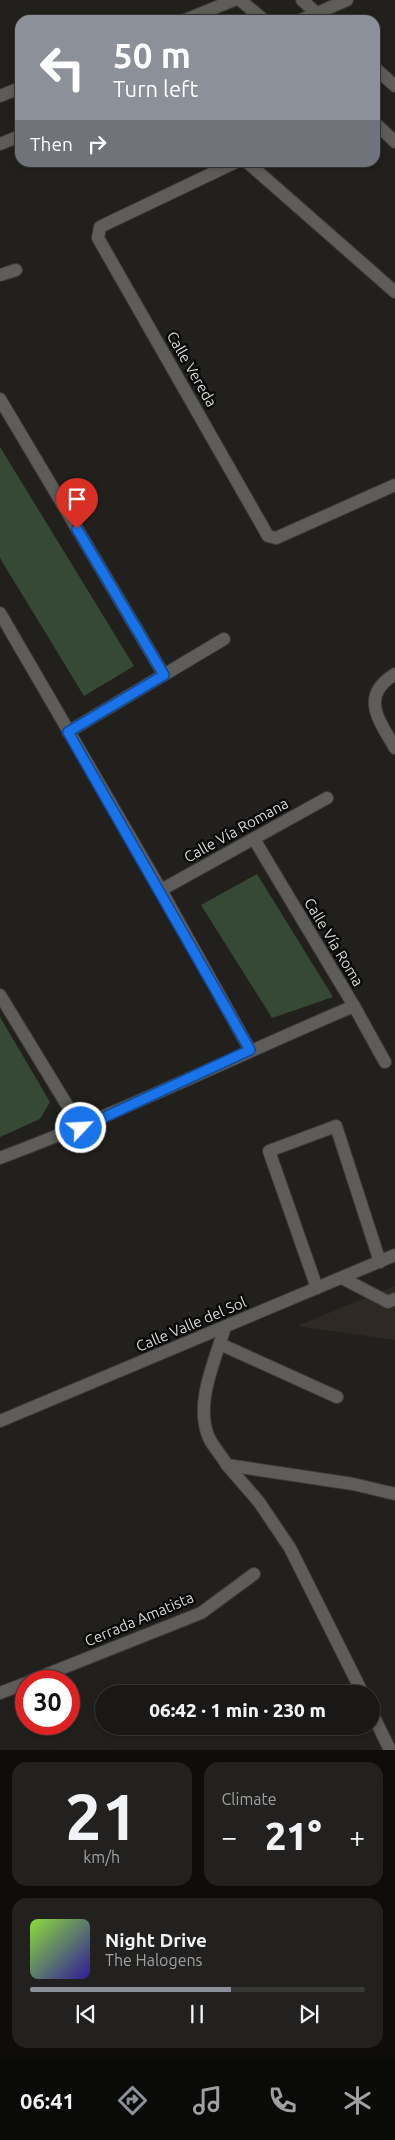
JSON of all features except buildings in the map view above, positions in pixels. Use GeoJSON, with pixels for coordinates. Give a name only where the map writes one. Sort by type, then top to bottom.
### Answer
{"type":"FeatureCollection","features":[{"type":"Feature","properties":{"kind":"street"},"geometry":{"type":"LineString","coordinates":[[197,15],[234,0]]}},
{"type":"Feature","properties":{"kind":"street"},"geometry":{"type":"LineString","coordinates":[[240,0],[258,15]]}},
{"type":"Feature","properties":{"kind":"street"},"geometry":{"type":"LineString","coordinates":[[302,0],[319,15]]}},
{"type":"Feature","properties":{"kind":"street"},"geometry":{"type":"LineString","coordinates":[[324,15],[347,0]]}},
{"type":"Feature","properties":{"kind":"street"},"geometry":{"type":"LineString","coordinates":[[380,72],[395,86]]}},
{"type":"Feature","properties":{"kind":"street"},"geometry":{"type":"LineString","coordinates":[[0,96],[15,90]]}},
{"type":"Feature","properties":{"kind":"street"},"geometry":{"type":"LineString","coordinates":[[380,128],[395,142]]}},
{"type":"Feature","properties":{"kind":"street"},"geometry":{"type":"LineString","coordinates":[[0,144],[15,138]]}},
{"type":"Feature","properties":{"kind":"street","name":"Calle Vereda"},"geometry":{"type":"LineString","coordinates":[[226,167],[100,227],[98,238],[268,536],[276,538],[395,485]]}},
{"type":"Feature","properties":{"kind":"street"},"geometry":{"type":"LineString","coordinates":[[253,167],[395,292]]}},
{"type":"Feature","properties":{"kind":"street"},"geometry":{"type":"LineString","coordinates":[[0,276],[16,270]]}},
{"type":"Feature","properties":{"kind":"street"},"geometry":{"type":"LineString","coordinates":[[0,399],[164,675]]}},
{"type":"Feature","properties":{"kind":"street"},"geometry":{"type":"LineString","coordinates":[[0,613],[161,890],[250,1050]]}},
{"type":"Feature","properties":{"kind":"street"},"geometry":{"type":"LineString","coordinates":[[68,732],[224,639]]}},
{"type":"Feature","properties":{"kind":"street"},"geometry":{"type":"LineString","coordinates":[[395,674],[378,689],[374,700],[375,712],[395,748]]}},
{"type":"Feature","properties":{"kind":"street","name":"Calle Vía Romana"},"geometry":{"type":"LineString","coordinates":[[161,890],[327,798]]}},
{"type":"Feature","properties":{"kind":"street","name":"Calle Vía Roma"},"geometry":{"type":"LineString","coordinates":[[254,839],[354,1006],[385,1062]]}},
{"type":"Feature","properties":{"kind":"street"},"geometry":{"type":"LineString","coordinates":[[0,995],[81,1128]]}},
{"type":"Feature","properties":{"kind":"street"},"geometry":{"type":"LineString","coordinates":[[0,1158],[81,1128],[250,1050],[354,1006]]}},
{"type":"Feature","properties":{"kind":"street"},"geometry":{"type":"LineString","coordinates":[[317,1288],[270,1151],[336,1126],[380,1262]]}},
{"type":"Feature","properties":{"kind":"street","name":"Calle Valle del Sol"},"geometry":{"type":"LineString","coordinates":[[0,1421],[395,1255]]}},
{"type":"Feature","properties":{"kind":"street"},"geometry":{"type":"LineString","coordinates":[[342,1278],[388,1302],[395,1299]]}},
{"type":"Feature","properties":{"kind":"street"},"geometry":{"type":"LineString","coordinates":[[224,1327],[206,1390],[204,1417],[209,1438],[227,1464],[259,1502],[290,1548],[358,1685]]}},
{"type":"Feature","properties":{"kind":"street"},"geometry":{"type":"LineString","coordinates":[[220,1344],[337,1397]]}},
{"type":"Feature","properties":{"kind":"street"},"geometry":{"type":"LineString","coordinates":[[227,1464],[353,1484],[395,1494]]}},
{"type":"Feature","properties":{"kind":"street","name":"Cerrada Amatista"},"geometry":{"type":"LineString","coordinates":[[58,1670],[201,1613],[254,1574]]}},
{"type":"Feature","properties":{"kind":"street"},"geometry":{"type":"LineString","coordinates":[[0,1693],[15,1687]]}},
{"type":"Feature","properties":{"kind":"street"},"geometry":{"type":"LineString","coordinates":[[380,1729],[390,1750]]}},
{"type":"Feature","properties":{"kind":"shaded area"},"geometry":{"type":"Polygon","coordinates":[[[395,1286],[395,1340],[297,1326],[395,1286]]]}},
{"type":"Feature","properties":{"kind":"green space"},"geometry":{"type":"Polygon","coordinates":[[[0,447],[134,666],[84,696],[0,558],[0,447]]]}},
{"type":"Feature","properties":{"kind":"green space"},"geometry":{"type":"Polygon","coordinates":[[[257,874],[333,997],[272,1018],[201,905],[257,874]]]}},
{"type":"Feature","properties":{"kind":"green space"},"geometry":{"type":"Polygon","coordinates":[[[0,1017],[50,1102],[40,1119],[0,1137],[0,1017]]]}},
{"type":"Feature","properties":{"kind":"route"},"geometry":{"type":"LineString","coordinates":[[77,529],[164,675],[68,732],[161,890],[250,1050],[81,1128]]}}]}
